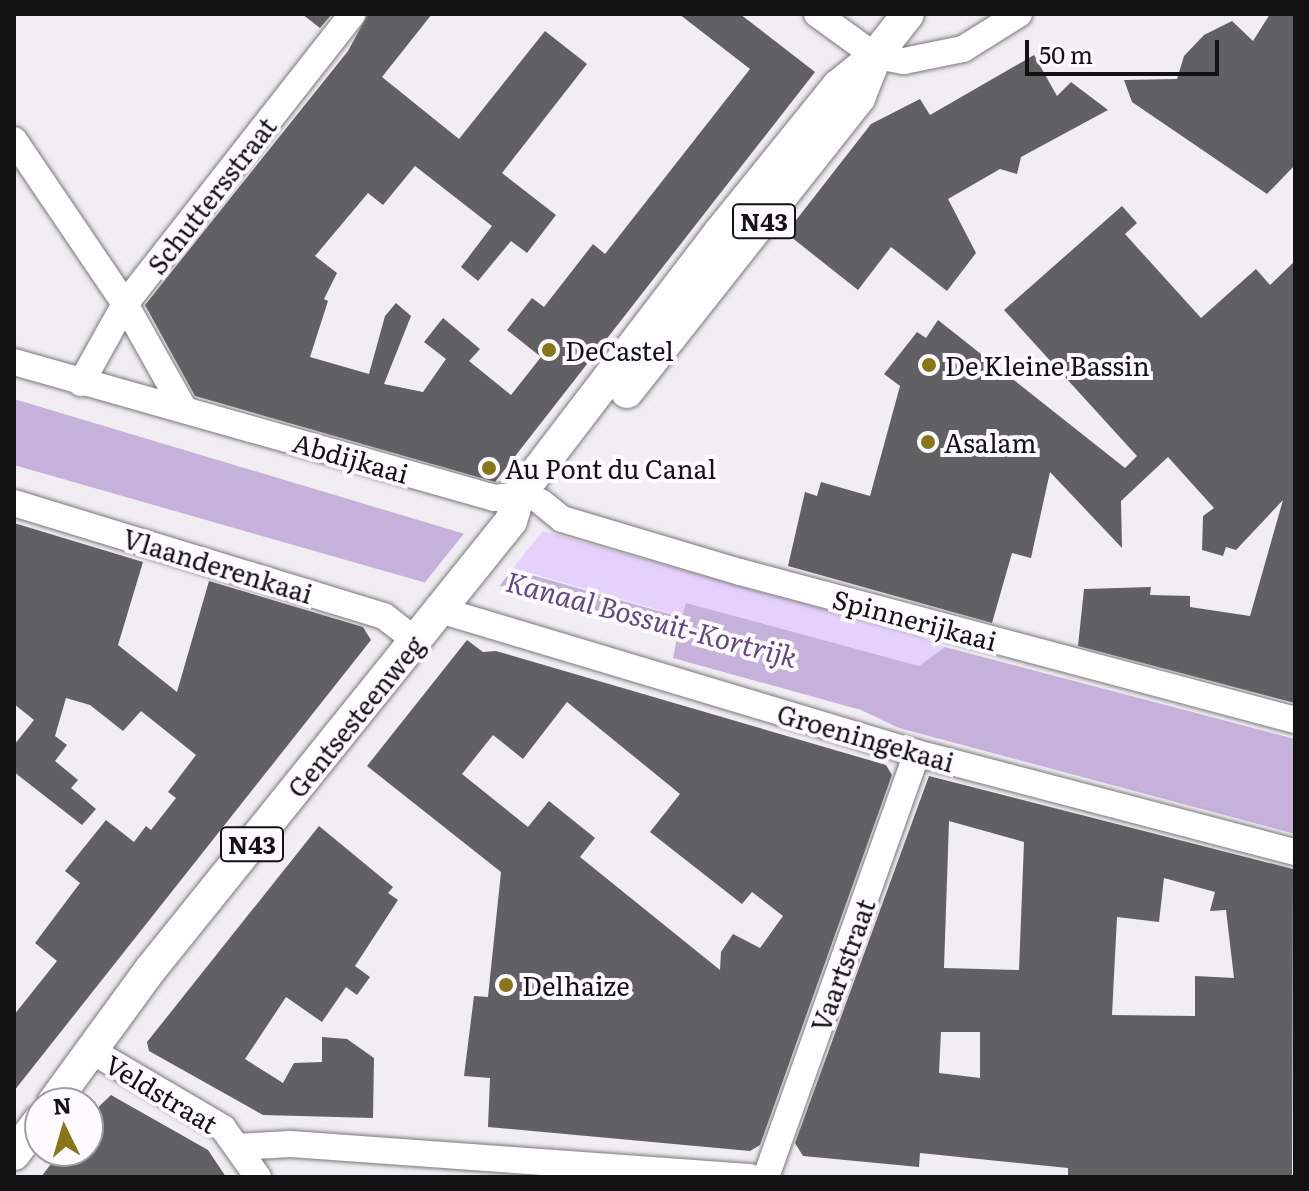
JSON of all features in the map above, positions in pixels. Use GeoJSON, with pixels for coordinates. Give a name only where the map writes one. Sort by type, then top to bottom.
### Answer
{"type":"FeatureCollection","features":[{"type":"Feature","properties":{"kind":"main road","name":"Gentsesteenweg"},"geometry":{"type":"LineString","coordinates":[[65,1087],[150,970],[524,506],[800,132],[838,86],[875,56],[908,14]]}},
{"type":"Feature","properties":{"kind":"street","name":"Schuttersstraat"},"geometry":{"type":"LineString","coordinates":[[81,383],[125,304],[352,14]]}},
{"type":"Feature","properties":{"kind":"street"},"geometry":{"type":"LineString","coordinates":[[817,14],[875,56],[904,61],[951,54],[1019,14]]}},
{"type":"Feature","properties":{"kind":"street"},"geometry":{"type":"LineString","coordinates":[[14,140],[125,304],[184,409]]}},
{"type":"Feature","properties":{"kind":"street","name":"Abdijkaai"},"geometry":{"type":"LineString","coordinates":[[14,362],[524,506]]}},
{"type":"Feature","properties":{"kind":"street","name":"Vlaanderenkaai"},"geometry":{"type":"LineString","coordinates":[[14,503],[384,616],[415,640]]}},
{"type":"Feature","properties":{"kind":"street","name":"Spinnerijkaai"},"geometry":{"type":"LineString","coordinates":[[524,506],[740,572],[1295,720]]}},
{"type":"Feature","properties":{"kind":"street","name":"Groeningekaai"},"geometry":{"type":"LineString","coordinates":[[442,608],[917,753],[1295,852]]}},
{"type":"Feature","properties":{"kind":"street","name":"Vaartstraat"},"geometry":{"type":"LineString","coordinates":[[766,1177],[917,753]]}},
{"type":"Feature","properties":{"kind":"street","name":"Veldstraat"},"geometry":{"type":"LineString","coordinates":[[92,1051],[223,1128],[258,1177]]}},
{"type":"Feature","properties":{"kind":"street"},"geometry":{"type":"LineString","coordinates":[[237,1147],[290,1144],[733,1176]]}},
{"type":"Feature","properties":{"kind":"shaded area"},"geometry":{"type":"Polygon","coordinates":[[[543,531],[915,635],[945,647],[919,666],[687,604],[683,617],[513,568],[543,531]]]}},
{"type":"Feature","properties":{"kind":"water","name":"Kanaal Bossuit-Kortrijk"},"geometry":{"type":"Polygon","coordinates":[[[14,399],[475,537],[500,566],[662,612],[682,617],[686,603],[919,666],[945,647],[1295,739],[1295,834],[899,728],[861,710],[673,658],[677,638],[450,571],[437,586],[14,465],[14,399]]]}},
{"type":"Feature","properties":{"kind":"pier"},"geometry":{"type":"Polygon","coordinates":[[[466,531],[479,537],[469,552],[515,566],[497,589],[451,575],[436,590],[422,586],[466,531]]]}},
{"type":"Feature","properties":{"kind":"building"},"geometry":{"type":"Polygon","coordinates":[[[302,14],[332,14],[320,28],[302,14]]]}},
{"type":"Feature","properties":{"kind":"building"},"geometry":{"type":"Polygon","coordinates":[[[368,14],[432,14],[382,77],[459,139],[545,31],[587,64],[502,173],[556,215],[527,253],[511,241],[478,281],[461,267],[492,226],[415,166],[383,205],[368,193],[315,256],[337,273],[324,299],[328,301],[310,357],[369,374],[385,316],[396,303],[411,316],[384,384],[423,392],[446,359],[424,342],[443,318],[480,349],[469,361],[511,395],[541,357],[507,330],[532,298],[544,307],[593,244],[605,254],[750,69],[679,14],[740,14],[815,72],[495,482],[195,396],[145,305],[348,51],[368,14]]]}},
{"type":"Feature","properties":{"kind":"building"},"geometry":{"type":"Polygon","coordinates":[[[1270,14],[1295,14],[1295,165],[1267,194],[1132,102],[1124,80],[1177,79],[1184,56],[1204,35],[1232,21],[1253,41],[1270,14]]]}},
{"type":"Feature","properties":{"kind":"building"},"geometry":{"type":"Polygon","coordinates":[[[1034,55],[1057,96],[1071,82],[1108,110],[1021,157],[1017,174],[1000,169],[948,199],[976,253],[947,291],[891,247],[858,290],[786,233],[871,124],[920,99],[930,115],[1034,55]]]}},
{"type":"Feature","properties":{"kind":"building"},"geometry":{"type":"Polygon","coordinates":[[[1122,206],[1137,223],[1125,234],[1201,318],[1256,269],[1270,285],[1295,261],[1295,703],[1078,646],[1084,589],[1151,587],[1150,595],[1190,596],[1190,607],[1250,616],[1283,500],[1236,550],[1226,547],[1223,556],[1202,550],[1203,516],[1214,508],[1168,457],[1121,501],[1122,548],[1050,472],[1031,558],[1012,553],[992,623],[788,566],[805,492],[817,496],[821,482],[870,496],[900,386],[884,374],[917,332],[926,338],[938,320],[1125,468],[1137,456],[1004,310],[1122,206]]]}},
{"type":"Feature","properties":{"kind":"building"},"geometry":{"type":"Polygon","coordinates":[[[14,523],[143,562],[118,645],[177,692],[209,581],[363,627],[371,640],[14,1091],[14,1015],[57,961],[35,943],[80,883],[65,871],[106,820],[134,842],[146,826],[151,830],[176,798],[168,792],[196,755],[141,711],[123,731],[90,705],[66,698],[55,736],[67,745],[55,761],[78,780],[71,788],[96,809],[82,825],[14,772],[14,745],[34,720],[14,704],[14,523]]]}},
{"type":"Feature","properties":{"kind":"building"},"geometry":{"type":"Polygon","coordinates":[[[467,640],[483,652],[496,651],[886,765],[892,775],[760,1145],[750,1151],[488,1127],[490,1078],[464,1076],[474,996],[488,997],[501,872],[367,766],[467,640]],[[567,702],[523,759],[493,735],[462,774],[528,827],[549,801],[595,838],[580,857],[720,970],[721,952],[733,934],[760,948],[783,916],[752,892],[742,904],[650,832],[680,794],[567,702]]]}},
{"type":"Feature","properties":{"kind":"building"},"geometry":{"type":"Polygon","coordinates":[[[929,776],[1293,869],[1292,1176],[1068,1177],[1068,1168],[920,1153],[919,1167],[803,1156],[795,1143],[929,776]],[[949,821],[944,968],[1019,970],[1024,842],[949,821]],[[1164,878],[1159,922],[1117,917],[1112,1015],[1195,1016],[1195,976],[1234,978],[1226,910],[1210,911],[1215,892],[1164,878]],[[941,1032],[939,1073],[980,1078],[980,1032],[941,1032]]]}},
{"type":"Feature","properties":{"kind":"building"},"geometry":{"type":"Polygon","coordinates":[[[319,826],[393,887],[388,893],[398,900],[355,966],[370,977],[357,995],[346,987],[322,1022],[286,997],[245,1059],[283,1083],[294,1063],[322,1062],[322,1037],[347,1039],[374,1058],[373,1118],[263,1115],[149,1051],[147,1042],[319,826]]]}},
{"type":"Feature","properties":{"kind":"building"},"geometry":{"type":"Polygon","coordinates":[[[111,1095],[208,1150],[226,1177],[41,1177],[49,1167],[104,1167],[104,1102],[111,1095]]]}},
{"type":"Feature","properties":{"kind":"place","name":"DeCastel"},"geometry":{"type":"Point","coordinates":[549,350]}},
{"type":"Feature","properties":{"kind":"place","name":"De Kleine Bassin"},"geometry":{"type":"Point","coordinates":[929,365]}},
{"type":"Feature","properties":{"kind":"place","name":"Asalam"},"geometry":{"type":"Point","coordinates":[928,442]}},
{"type":"Feature","properties":{"kind":"place","name":"Au Pont du Canal"},"geometry":{"type":"Point","coordinates":[489,468]}},
{"type":"Feature","properties":{"kind":"place","name":"Delhaize"},"geometry":{"type":"Point","coordinates":[506,985]}}]}
